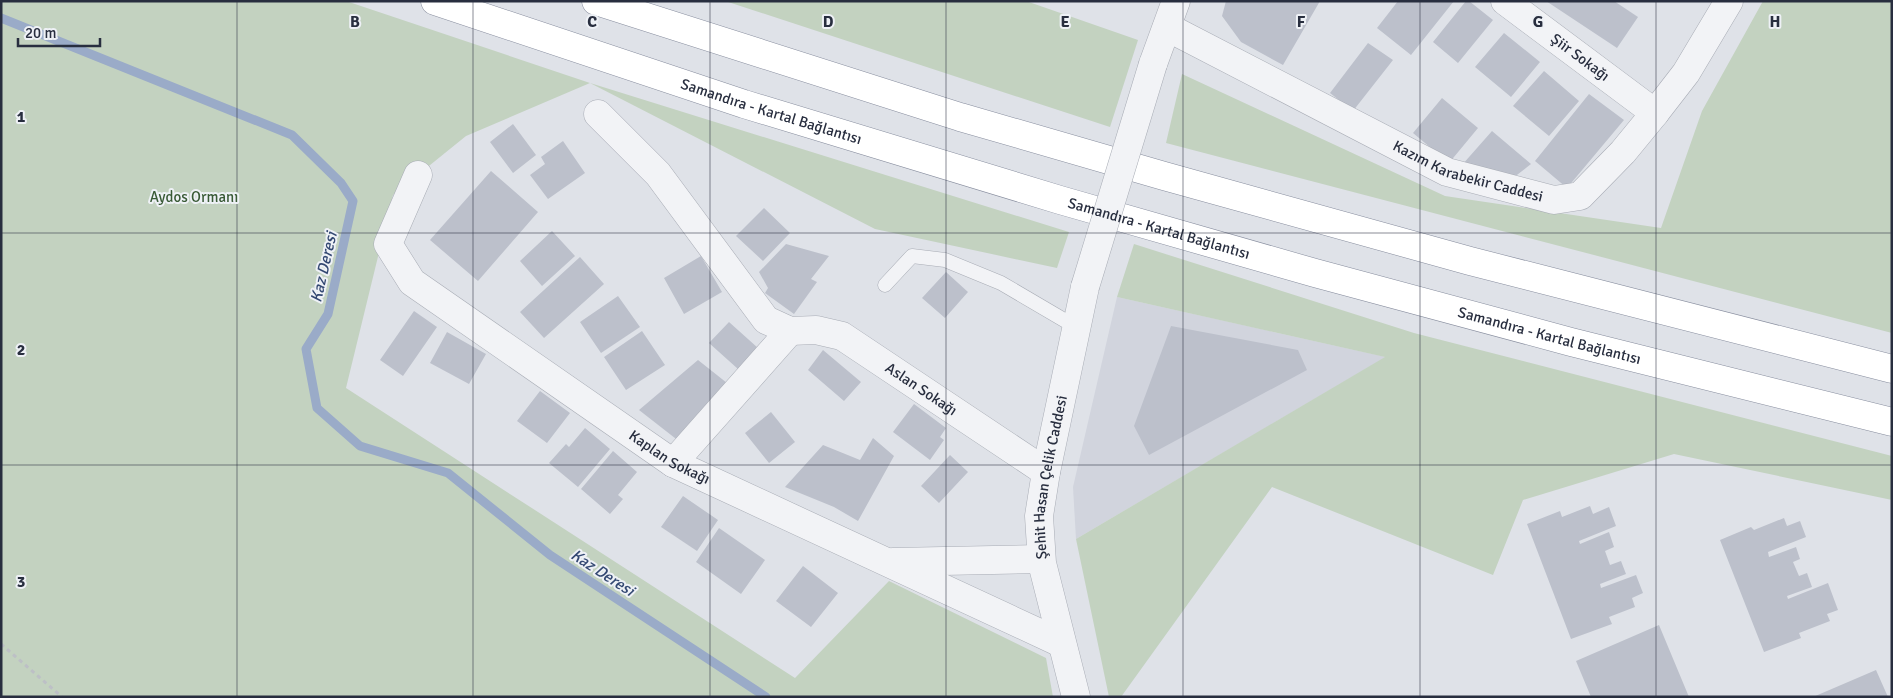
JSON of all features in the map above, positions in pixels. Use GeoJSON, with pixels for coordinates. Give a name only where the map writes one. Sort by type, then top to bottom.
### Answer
{"type":"FeatureCollection","features":[{"type":"Feature","properties":{"kind":"highway","name":"Samandıra - Kartal Bağlantısı"},"geometry":{"type":"LineString","coordinates":[[435,1],[744,104],[1069,203],[1561,340],[1892,422]]}},
{"type":"Feature","properties":{"kind":"highway"},"geometry":{"type":"LineString","coordinates":[[596,1],[960,117],[1164,176],[1470,261],[1892,369]]}},
{"type":"Feature","properties":{"kind":"street","name":"Şehit Hasan Çelik Caddesi"},"geometry":{"type":"LineString","coordinates":[[1076,697],[1041,559],[1039,516],[1046,472],[1085,287],[1153,64],[1176,1]]}},
{"type":"Feature","properties":{"kind":"street","name":"Şiir Sokağı"},"geometry":{"type":"LineString","coordinates":[[1505,1],[1656,113]]}},
{"type":"Feature","properties":{"kind":"street","name":"Kazım Karabekir Caddesi"},"geometry":{"type":"LineString","coordinates":[[1167,27],[1447,172],[1554,200],[1580,196],[1623,152],[1686,73],[1729,1]]}},
{"type":"Feature","properties":{"kind":"street","name":"Aslan Sokağı"},"geometry":{"type":"LineString","coordinates":[[598,114],[658,174],[766,320],[790,331],[816,330],[842,336],[1046,472]]}},
{"type":"Feature","properties":{"kind":"street","name":"Kaplan Sokağı"},"geometry":{"type":"LineString","coordinates":[[418,175],[388,244],[412,282],[673,463],[1061,643]]}},
{"type":"Feature","properties":{"kind":"street"},"geometry":{"type":"LineString","coordinates":[[673,463],[790,331]]}},
{"type":"Feature","properties":{"kind":"street"},"geometry":{"type":"LineString","coordinates":[[884,562],[1041,559]]}},
{"type":"Feature","properties":{"kind":"lane"},"geometry":{"type":"LineString","coordinates":[[885,285],[912,256],[945,260],[1001,283],[1076,327]]}},
{"type":"Feature","properties":{"kind":"path"},"geometry":{"type":"LineString","coordinates":[[1,644],[62,697]]}},
{"type":"Feature","properties":{"kind":"shaded area"},"geometry":{"type":"Polygon","coordinates":[[[1117,297],[1386,357],[1076,539],[1073,487],[1117,297]]]}},
{"type":"Feature","properties":{"kind":"green space","name":"Aydos Ormanı"},"geometry":{"type":"Polygon","coordinates":[[[1,1],[346,1],[590,83],[466,136],[393,195],[346,388],[795,678],[889,581],[1046,658],[1053,697],[1,697],[1,1]]]}},
{"type":"Feature","properties":{"kind":"green space"},"geometry":{"type":"Polygon","coordinates":[[[725,1],[1026,1],[1138,40],[1110,127],[725,1]]]}},
{"type":"Feature","properties":{"kind":"green space"},"geometry":{"type":"Polygon","coordinates":[[[1763,1],[1892,1],[1892,333],[1166,143],[1182,74],[1445,196],[1661,228],[1702,111],[1763,1]]]}},
{"type":"Feature","properties":{"kind":"green space"},"geometry":{"type":"Polygon","coordinates":[[[590,83],[1069,232],[1057,268],[875,229],[590,83]]]}},
{"type":"Feature","properties":{"kind":"green space"},"geometry":{"type":"Polygon","coordinates":[[[1134,244],[1414,333],[1892,456],[1892,500],[1674,454],[1523,500],[1493,575],[1272,487],[1121,697],[1109,697],[1076,539],[1385,357],[1117,297],[1134,244]]]}},
{"type":"Feature","properties":{"kind":"building"},"geometry":{"type":"Polygon","coordinates":[[[1226,1],[1320,1],[1283,65],[1241,42],[1222,16],[1226,1]]]}},
{"type":"Feature","properties":{"kind":"building"},"geometry":{"type":"Polygon","coordinates":[[[1398,1],[1454,1],[1411,55],[1377,28],[1398,1]]]}},
{"type":"Feature","properties":{"kind":"building"},"geometry":{"type":"Polygon","coordinates":[[[1466,1],[1469,1],[1493,20],[1458,63],[1433,42],[1466,1]]]}},
{"type":"Feature","properties":{"kind":"building"},"geometry":{"type":"Polygon","coordinates":[[[1546,1],[1614,1],[1638,17],[1617,48],[1546,1]]]}},
{"type":"Feature","properties":{"kind":"building"},"geometry":{"type":"Polygon","coordinates":[[[1504,33],[1540,62],[1511,97],[1475,67],[1504,33]]]}},
{"type":"Feature","properties":{"kind":"building"},"geometry":{"type":"Polygon","coordinates":[[[1368,43],[1393,60],[1353,111],[1330,93],[1368,43]]]}},
{"type":"Feature","properties":{"kind":"building"},"geometry":{"type":"Polygon","coordinates":[[[1544,71],[1579,101],[1549,136],[1513,106],[1544,71]]]}},
{"type":"Feature","properties":{"kind":"building"},"geometry":{"type":"Polygon","coordinates":[[[1589,94],[1624,120],[1567,188],[1535,161],[1589,94]]]}},
{"type":"Feature","properties":{"kind":"building"},"geometry":{"type":"Polygon","coordinates":[[[1442,98],[1478,128],[1449,163],[1413,133],[1442,98]]]}},
{"type":"Feature","properties":{"kind":"building"},"geometry":{"type":"Polygon","coordinates":[[[513,124],[536,155],[513,173],[490,142],[513,124]]]}},
{"type":"Feature","properties":{"kind":"building"},"geometry":{"type":"Polygon","coordinates":[[[1492,131],[1531,164],[1513,178],[1462,165],[1492,131]]]}},
{"type":"Feature","properties":{"kind":"building"},"geometry":{"type":"Polygon","coordinates":[[[563,141],[585,173],[548,199],[530,175],[545,164],[541,157],[563,141]]]}},
{"type":"Feature","properties":{"kind":"building"},"geometry":{"type":"Polygon","coordinates":[[[491,171],[538,212],[478,281],[430,240],[491,171]]]}},
{"type":"Feature","properties":{"kind":"building"},"geometry":{"type":"Polygon","coordinates":[[[764,208],[790,233],[763,261],[736,236],[764,208]]]}},
{"type":"Feature","properties":{"kind":"building"},"geometry":{"type":"Polygon","coordinates":[[[552,231],[575,256],[542,286],[520,261],[552,231]]]}},
{"type":"Feature","properties":{"kind":"building"},"geometry":{"type":"Polygon","coordinates":[[[786,244],[829,256],[811,279],[817,282],[794,314],[765,293],[768,288],[759,272],[786,244]]]}},
{"type":"Feature","properties":{"kind":"building"},"geometry":{"type":"Polygon","coordinates":[[[701,256],[722,292],[684,314],[664,278],[701,256]]]}},
{"type":"Feature","properties":{"kind":"building"},"geometry":{"type":"Polygon","coordinates":[[[580,257],[604,284],[544,338],[520,312],[580,257]]]}},
{"type":"Feature","properties":{"kind":"building"},"geometry":{"type":"Polygon","coordinates":[[[946,272],[968,292],[945,318],[922,298],[946,272]]]}},
{"type":"Feature","properties":{"kind":"building"},"geometry":{"type":"Polygon","coordinates":[[[618,296],[640,327],[601,353],[580,322],[618,296]]]}},
{"type":"Feature","properties":{"kind":"building"},"geometry":{"type":"Polygon","coordinates":[[[414,311],[437,327],[403,376],[380,360],[414,311]]]}},
{"type":"Feature","properties":{"kind":"building"},"geometry":{"type":"Polygon","coordinates":[[[729,322],[758,348],[738,369],[709,343],[729,322]]]}},
{"type":"Feature","properties":{"kind":"building"},"geometry":{"type":"Polygon","coordinates":[[[1171,326],[1298,350],[1307,370],[1149,455],[1134,426],[1171,326]]]}},
{"type":"Feature","properties":{"kind":"building"},"geometry":{"type":"Polygon","coordinates":[[[642,331],[665,365],[626,390],[604,357],[642,331]]]}},
{"type":"Feature","properties":{"kind":"building"},"geometry":{"type":"Polygon","coordinates":[[[447,332],[486,354],[469,384],[430,363],[447,332]]]}},
{"type":"Feature","properties":{"kind":"building"},"geometry":{"type":"Polygon","coordinates":[[[823,350],[861,382],[844,401],[808,370],[823,350]]]}},
{"type":"Feature","properties":{"kind":"building"},"geometry":{"type":"Polygon","coordinates":[[[698,360],[727,383],[680,442],[639,410],[698,360]]]}},
{"type":"Feature","properties":{"kind":"building"},"geometry":{"type":"Polygon","coordinates":[[[540,391],[570,413],[547,443],[517,421],[540,391]]]}},
{"type":"Feature","properties":{"kind":"building"},"geometry":{"type":"Polygon","coordinates":[[[914,404],[946,428],[940,437],[944,440],[930,460],[893,432],[914,404]]]}},
{"type":"Feature","properties":{"kind":"building"},"geometry":{"type":"Polygon","coordinates":[[[771,412],[795,442],[769,463],[745,433],[771,412]]]}},
{"type":"Feature","properties":{"kind":"building"},"geometry":{"type":"Polygon","coordinates":[[[585,428],[610,449],[578,487],[549,463],[566,444],[569,447],[585,428]]]}},
{"type":"Feature","properties":{"kind":"building"},"geometry":{"type":"Polygon","coordinates":[[[873,438],[894,456],[858,521],[834,507],[785,487],[823,445],[860,460],[873,438]]]}},
{"type":"Feature","properties":{"kind":"building"},"geometry":{"type":"Polygon","coordinates":[[[613,451],[637,472],[618,495],[623,499],[610,514],[581,489],[613,451]]]}},
{"type":"Feature","properties":{"kind":"building"},"geometry":{"type":"Polygon","coordinates":[[[950,455],[968,472],[939,503],[921,486],[950,455]]]}},
{"type":"Feature","properties":{"kind":"building"},"geometry":{"type":"Polygon","coordinates":[[[683,496],[718,520],[697,551],[661,527],[683,496]]]}},
{"type":"Feature","properties":{"kind":"building"},"geometry":{"type":"Polygon","coordinates":[[[1590,506],[1593,514],[1609,507],[1616,526],[1579,541],[1580,544],[1609,532],[1614,547],[1605,551],[1610,565],[1621,561],[1626,574],[1600,584],[1601,588],[1636,575],[1643,593],[1632,598],[1635,607],[1609,617],[1612,624],[1571,639],[1527,524],[1560,511],[1562,517],[1590,506]]]}},
{"type":"Feature","properties":{"kind":"building"},"geometry":{"type":"Polygon","coordinates":[[[1784,518],[1787,526],[1800,521],[1806,537],[1768,552],[1769,557],[1796,547],[1800,559],[1793,562],[1799,576],[1807,573],[1812,587],[1787,596],[1788,599],[1828,583],[1838,610],[1827,614],[1830,621],[1799,633],[1801,638],[1764,652],[1720,540],[1751,527],[1754,530],[1784,518]]]}},
{"type":"Feature","properties":{"kind":"building"},"geometry":{"type":"Polygon","coordinates":[[[719,528],[765,560],[741,594],[696,562],[719,528]]]}},
{"type":"Feature","properties":{"kind":"building"},"geometry":{"type":"Polygon","coordinates":[[[803,566],[838,593],[811,627],[776,601],[803,566]]]}},
{"type":"Feature","properties":{"kind":"building"},"geometry":{"type":"Polygon","coordinates":[[[1659,625],[1689,697],[1591,697],[1576,661],[1659,625]]]}},
{"type":"Feature","properties":{"kind":"building"},"geometry":{"type":"Polygon","coordinates":[[[1876,670],[1888,697],[1813,697],[1876,670]]]}},
{"type":"Feature","properties":{"kind":"waterway","name":"Kaz Deresi"},"geometry":{"type":"LineString","coordinates":[[1,18],[292,135],[341,183],[353,201],[328,314],[306,349],[317,408],[360,446],[448,473],[550,555],[766,697]]}}]}
